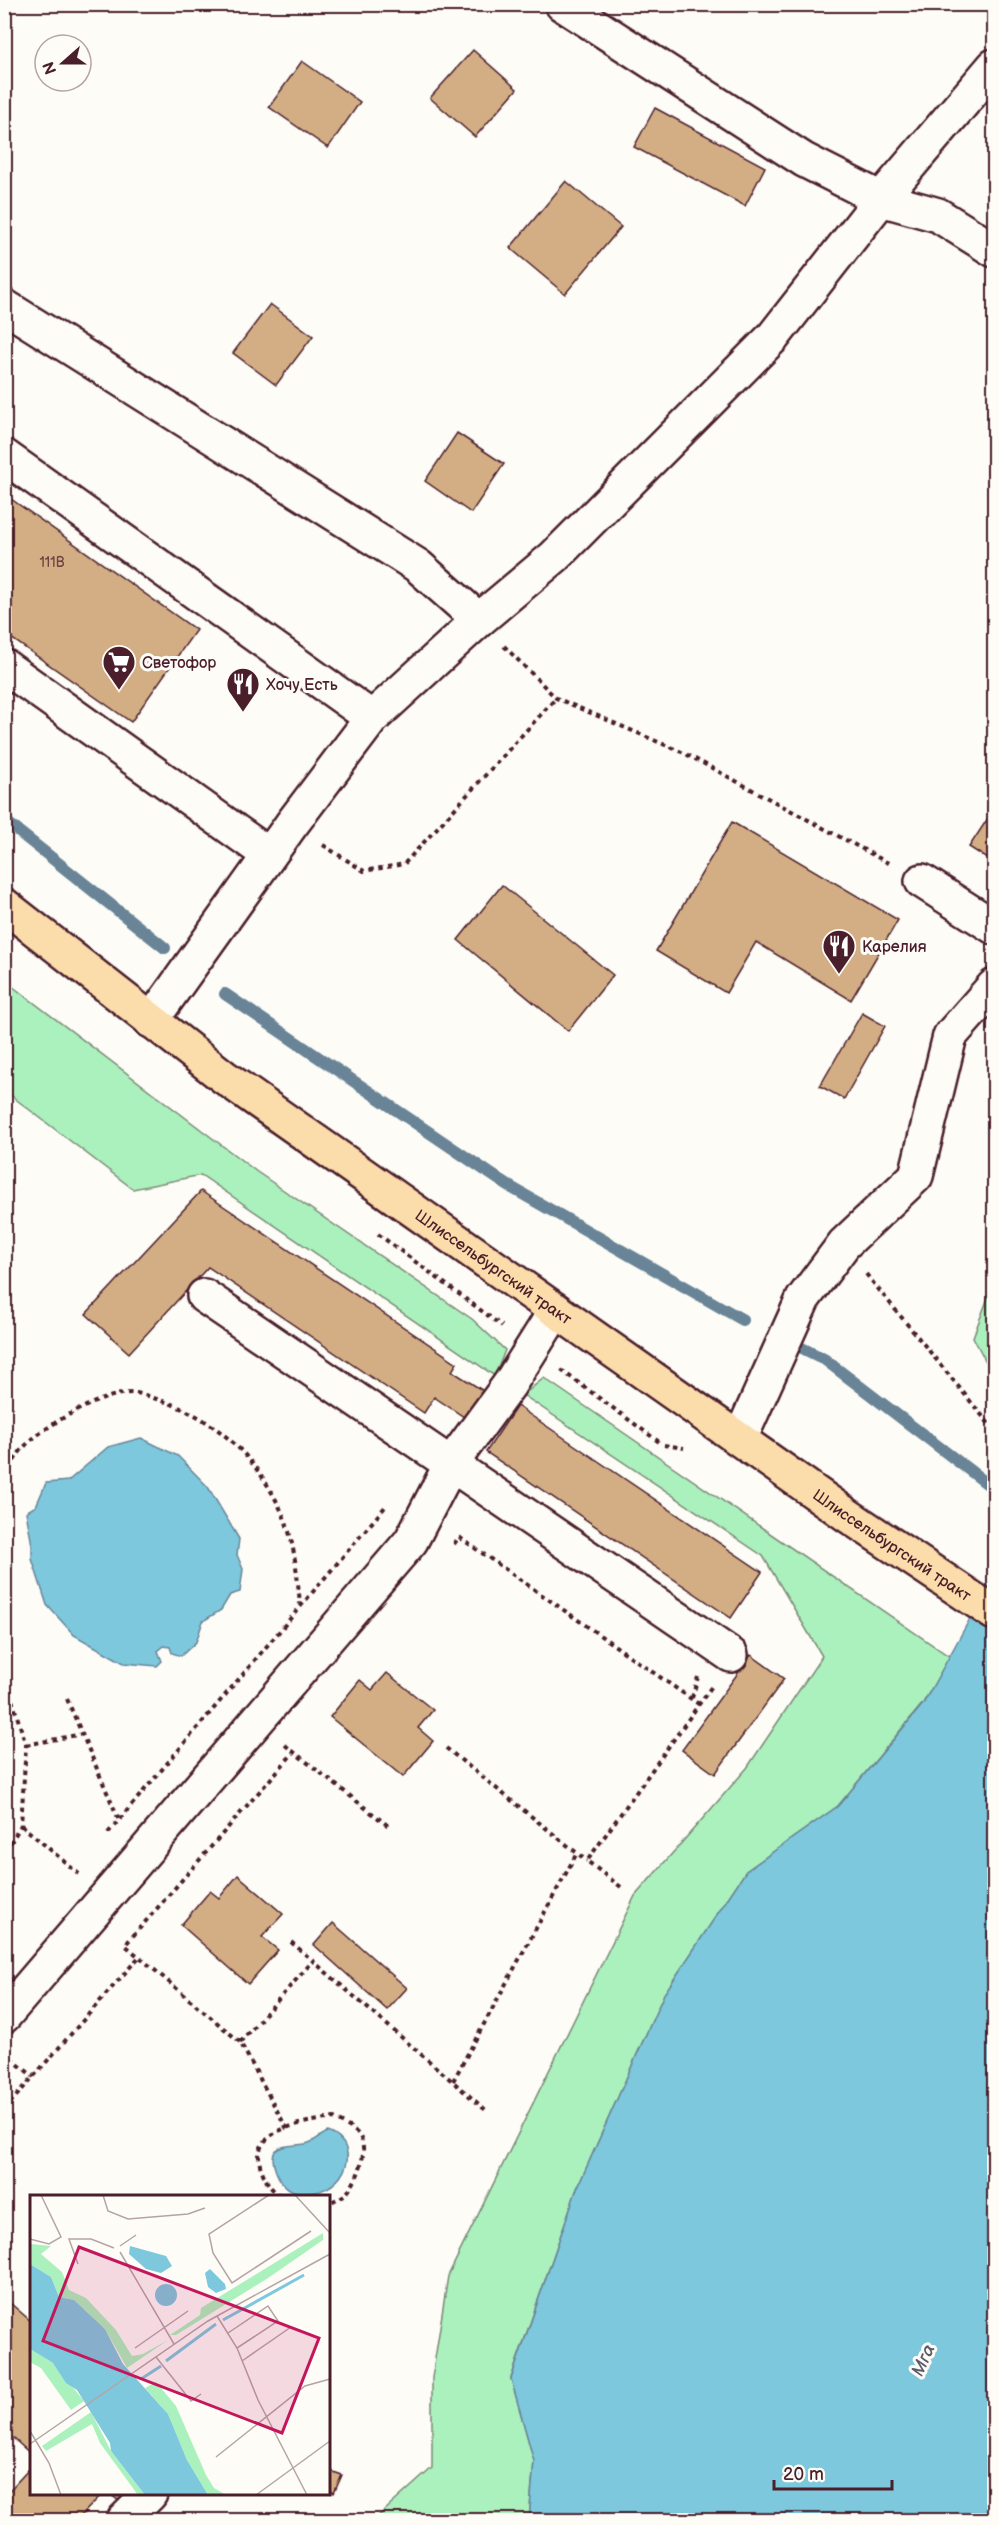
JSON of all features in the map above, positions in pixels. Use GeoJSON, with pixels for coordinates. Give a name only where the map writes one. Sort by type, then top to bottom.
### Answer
{"type":"FeatureCollection","features":[{"type":"Feature","properties":{"kind":"main road","name":"Шлиссельбургский тракт"},"geometry":{"type":"LineString","coordinates":[[4,905],[224,1077],[847,1515],[994,1612]]}},
{"type":"Feature","properties":{"kind":"street"},"geometry":{"type":"LineString","coordinates":[[562,4],[804,160],[881,199],[938,215],[994,250]]}},
{"type":"Feature","properties":{"kind":"street"},"geometry":{"type":"LineString","coordinates":[[151,1020],[291,825],[372,718],[479,620],[554,557],[773,338],[881,199],[994,66]]}},
{"type":"Feature","properties":{"kind":"street"},"geometry":{"type":"LineString","coordinates":[[4,306],[418,566],[479,620]]}},
{"type":"Feature","properties":{"kind":"street"},"geometry":{"type":"LineString","coordinates":[[4,456],[372,718]]}},
{"type":"Feature","properties":{"kind":"street"},"geometry":{"type":"LineString","coordinates":[[4,666],[270,855]]}},
{"type":"Feature","properties":{"kind":"street"},"geometry":{"type":"LineString","coordinates":[[922,881],[994,927]]}},
{"type":"Feature","properties":{"kind":"street"},"geometry":{"type":"LineString","coordinates":[[740,1439],[803,1299],[844,1244],[916,1176],[950,1036],[994,986]]}},
{"type":"Feature","properties":{"kind":"street"},"geometry":{"type":"LineString","coordinates":[[204,1296],[731,1655]]}},
{"type":"Feature","properties":{"kind":"street"},"geometry":{"type":"LineString","coordinates":[[4,2016],[411,1541],[451,1464],[556,1310]]}},
{"type":"Feature","properties":{"kind":"street"},"geometry":{"type":"LineString","coordinates":[[124,2520],[148,2495]]}},
{"type":"Feature","properties":{"kind":"path"},"geometry":{"type":"LineString","coordinates":[[479,620],[556,698],[684,753],[922,881]]}},
{"type":"Feature","properties":{"kind":"path"},"geometry":{"type":"LineString","coordinates":[[291,825],[364,871],[404,864],[556,698]]}},
{"type":"Feature","properties":{"kind":"path"},"geometry":{"type":"LineString","coordinates":[[369,1227],[662,1444]]}},
{"type":"Feature","properties":{"kind":"path"},"geometry":{"type":"LineString","coordinates":[[844,1244],[895,1311],[994,1430]]}},
{"type":"Feature","properties":{"kind":"path"},"geometry":{"type":"LineString","coordinates":[[4,1476],[25,1446],[83,1406],[118,1394],[135,1392],[184,1408],[228,1436],[257,1467],[280,1508],[295,1560],[300,1605]]}},
{"type":"Feature","properties":{"kind":"path"},"geometry":{"type":"LineString","coordinates":[[105,1837],[391,1499]]}},
{"type":"Feature","properties":{"kind":"path"},"geometry":{"type":"LineString","coordinates":[[452,1546],[459,1537],[700,1705]]}},
{"type":"Feature","properties":{"kind":"path"},"geometry":{"type":"LineString","coordinates":[[587,1861],[700,1705],[731,1655]]}},
{"type":"Feature","properties":{"kind":"path"},"geometry":{"type":"LineString","coordinates":[[4,1674],[26,1745],[21,1825],[4,1854]]}},
{"type":"Feature","properties":{"kind":"path"},"geometry":{"type":"LineString","coordinates":[[67,1699],[119,1820],[151,1845]]}},
{"type":"Feature","properties":{"kind":"path"},"geometry":{"type":"LineString","coordinates":[[26,1745],[82,1734]]}},
{"type":"Feature","properties":{"kind":"path"},"geometry":{"type":"LineString","coordinates":[[290,1734],[283,1743],[391,1828]]}},
{"type":"Feature","properties":{"kind":"path"},"geometry":{"type":"LineString","coordinates":[[446,1748],[621,1887]]}},
{"type":"Feature","properties":{"kind":"path"},"geometry":{"type":"LineString","coordinates":[[287,2130],[240,2042],[125,1945],[294,1752]]}},
{"type":"Feature","properties":{"kind":"path"},"geometry":{"type":"LineString","coordinates":[[21,1825],[106,1899]]}},
{"type":"Feature","properties":{"kind":"path"},"geometry":{"type":"LineString","coordinates":[[453,2081],[577,1852]]}},
{"type":"Feature","properties":{"kind":"path"},"geometry":{"type":"LineString","coordinates":[[76,1871],[83,1862]]}},
{"type":"Feature","properties":{"kind":"path"},"geometry":{"type":"LineString","coordinates":[[291,1942],[488,2112]]}},
{"type":"Feature","properties":{"kind":"path"},"geometry":{"type":"LineString","coordinates":[[4,2110],[139,1957]]}},
{"type":"Feature","properties":{"kind":"path"},"geometry":{"type":"LineString","coordinates":[[240,2042],[313,1961]]}},
{"type":"Feature","properties":{"kind":"path"},"geometry":{"type":"LineString","coordinates":[[4,2053],[34,2077]]}},
{"type":"Feature","properties":{"kind":"path"},"geometry":{"type":"LineString","coordinates":[[280,2195],[269,2188],[257,2160],[260,2144],[271,2133],[334,2118],[358,2133],[363,2144],[363,2154],[352,2187],[343,2197],[330,2202]]}},
{"type":"Feature","properties":{"kind":"green space"},"geometry":{"type":"Polygon","coordinates":[[[4,980],[257,1172],[472,1319],[505,1350],[495,1376],[201,1175],[133,1189],[5,1091],[4,980]]]}},
{"type":"Feature","properties":{"kind":"green space"},"geometry":{"type":"Polygon","coordinates":[[[994,1282],[994,1377],[973,1337],[994,1282]]]}},
{"type":"Feature","properties":{"kind":"green space"},"geometry":{"type":"Polygon","coordinates":[[[544,1378],[950,1657],[923,1703],[838,1806],[746,1871],[664,1994],[576,2191],[511,2378],[534,2461],[529,2520],[374,2520],[432,2468],[432,2378],[448,2276],[635,1896],[747,1768],[822,1656],[763,1556],[523,1395],[544,1378]]]}},
{"type":"Feature","properties":{"kind":"water"},"geometry":{"type":"Polygon","coordinates":[[[141,1438],[178,1456],[208,1487],[239,1539],[237,1555],[243,1569],[240,1592],[230,1595],[221,1610],[203,1621],[196,1642],[181,1656],[172,1653],[170,1647],[164,1646],[158,1651],[162,1661],[157,1666],[124,1663],[74,1635],[47,1605],[32,1559],[26,1512],[36,1506],[46,1483],[68,1481],[108,1447],[141,1438]]]}},
{"type":"Feature","properties":{"kind":"water","name":"Мга"},"geometry":{"type":"Polygon","coordinates":[[[994,1575],[994,2520],[529,2520],[534,2461],[511,2379],[576,2191],[664,1994],[746,1871],[838,1806],[923,1704],[994,1575]]]}},
{"type":"Feature","properties":{"kind":"water"},"geometry":{"type":"Polygon","coordinates":[[[328,2132],[340,2139],[346,2149],[347,2160],[344,2171],[337,2181],[313,2193],[297,2192],[288,2188],[277,2174],[273,2157],[275,2152],[279,2148],[314,2141],[328,2132]]]}},
{"type":"Feature","properties":{"kind":"building"},"geometry":{"type":"Polygon","coordinates":[[[473,50],[517,89],[475,137],[430,98],[473,50]]]}},
{"type":"Feature","properties":{"kind":"building"},"geometry":{"type":"Polygon","coordinates":[[[302,61],[360,102],[328,148],[269,107],[302,61]]]}},
{"type":"Feature","properties":{"kind":"building"},"geometry":{"type":"Polygon","coordinates":[[[655,108],[765,167],[745,206],[634,147],[655,108]]]}},
{"type":"Feature","properties":{"kind":"building"},"geometry":{"type":"Polygon","coordinates":[[[566,181],[621,227],[565,294],[510,248],[566,181]]]}},
{"type":"Feature","properties":{"kind":"building"},"geometry":{"type":"Polygon","coordinates":[[[270,304],[313,336],[276,385],[233,353],[270,304]]]}},
{"type":"Feature","properties":{"kind":"building"},"geometry":{"type":"Polygon","coordinates":[[[457,433],[504,464],[471,513],[425,481],[457,433]]]}},
{"type":"Feature","properties":{"kind":"building"},"geometry":{"type":"Polygon","coordinates":[[[4,494],[196,630],[131,722],[4,633],[4,494]]]}},
{"type":"Feature","properties":{"kind":"building"},"geometry":{"type":"Polygon","coordinates":[[[994,809],[994,863],[969,847],[994,809]]]}},
{"type":"Feature","properties":{"kind":"building"},"geometry":{"type":"Polygon","coordinates":[[[732,822],[898,920],[851,1000],[756,942],[726,993],[656,951],[732,822]]]}},
{"type":"Feature","properties":{"kind":"building"},"geometry":{"type":"Polygon","coordinates":[[[502,885],[613,975],[568,1031],[458,940],[502,885]]]}},
{"type":"Feature","properties":{"kind":"building"},"geometry":{"type":"Polygon","coordinates":[[[862,1013],[885,1026],[844,1099],[820,1086],[862,1013]]]}},
{"type":"Feature","properties":{"kind":"building"},"geometry":{"type":"Polygon","coordinates":[[[201,1191],[457,1363],[452,1371],[485,1392],[467,1419],[434,1397],[424,1413],[208,1267],[129,1353],[86,1314],[201,1191]]]}},
{"type":"Feature","properties":{"kind":"building"},"geometry":{"type":"Polygon","coordinates":[[[517,1406],[762,1572],[731,1618],[486,1452],[517,1406]]]}},
{"type":"Feature","properties":{"kind":"building"},"geometry":{"type":"Polygon","coordinates":[[[751,1655],[784,1679],[715,1774],[682,1750],[751,1655]]]}},
{"type":"Feature","properties":{"kind":"building"},"geometry":{"type":"Polygon","coordinates":[[[387,1673],[433,1710],[418,1728],[433,1741],[403,1777],[330,1717],[360,1680],[372,1690],[387,1673]]]}},
{"type":"Feature","properties":{"kind":"building"},"geometry":{"type":"Polygon","coordinates":[[[238,1875],[283,1914],[262,1937],[278,1950],[248,1984],[181,1925],[210,1891],[219,1898],[238,1875]]]}},
{"type":"Feature","properties":{"kind":"building"},"geometry":{"type":"Polygon","coordinates":[[[333,1923],[407,1988],[387,2010],[314,1945],[333,1923]]]}},
{"type":"Feature","properties":{"kind":"building"},"geometry":{"type":"Polygon","coordinates":[[[10,2303],[30,2320],[30,2453],[4,2430],[4,2305],[6,2307],[10,2303]]]}},
{"type":"Feature","properties":{"kind":"building"},"geometry":{"type":"Polygon","coordinates":[[[30,2468],[30,2495],[101,2495],[77,2520],[4,2520],[4,2496],[30,2468]]]}},
{"type":"Feature","properties":{"kind":"building"},"geometry":{"type":"Polygon","coordinates":[[[330,2471],[342,2475],[334,2493],[330,2491],[330,2471]]]}},
{"type":"Feature","properties":{"kind":"building"},"geometry":{"type":"Polygon","coordinates":[[[111,2495],[125,2495],[119,2501],[111,2495]]]}},
{"type":"Feature","properties":{"kind":"waterway"},"geometry":{"type":"LineString","coordinates":[[4,820],[165,948]]}},
{"type":"Feature","properties":{"kind":"waterway"},"geometry":{"type":"LineString","coordinates":[[225,994],[507,1185],[743,1320]]}},
{"type":"Feature","properties":{"kind":"waterway"},"geometry":{"type":"LineString","coordinates":[[802,1348],[824,1359],[994,1489]]}},
{"type":"Feature","properties":{"kind":"place","name":"Светофор"},"geometry":{"type":"Point","coordinates":[119,691]}},
{"type":"Feature","properties":{"kind":"place","name":"Хочу Есть"},"geometry":{"type":"Point","coordinates":[243,713]}},
{"type":"Feature","properties":{"kind":"place","name":"Карелия"},"geometry":{"type":"Point","coordinates":[839,975]}}]}
